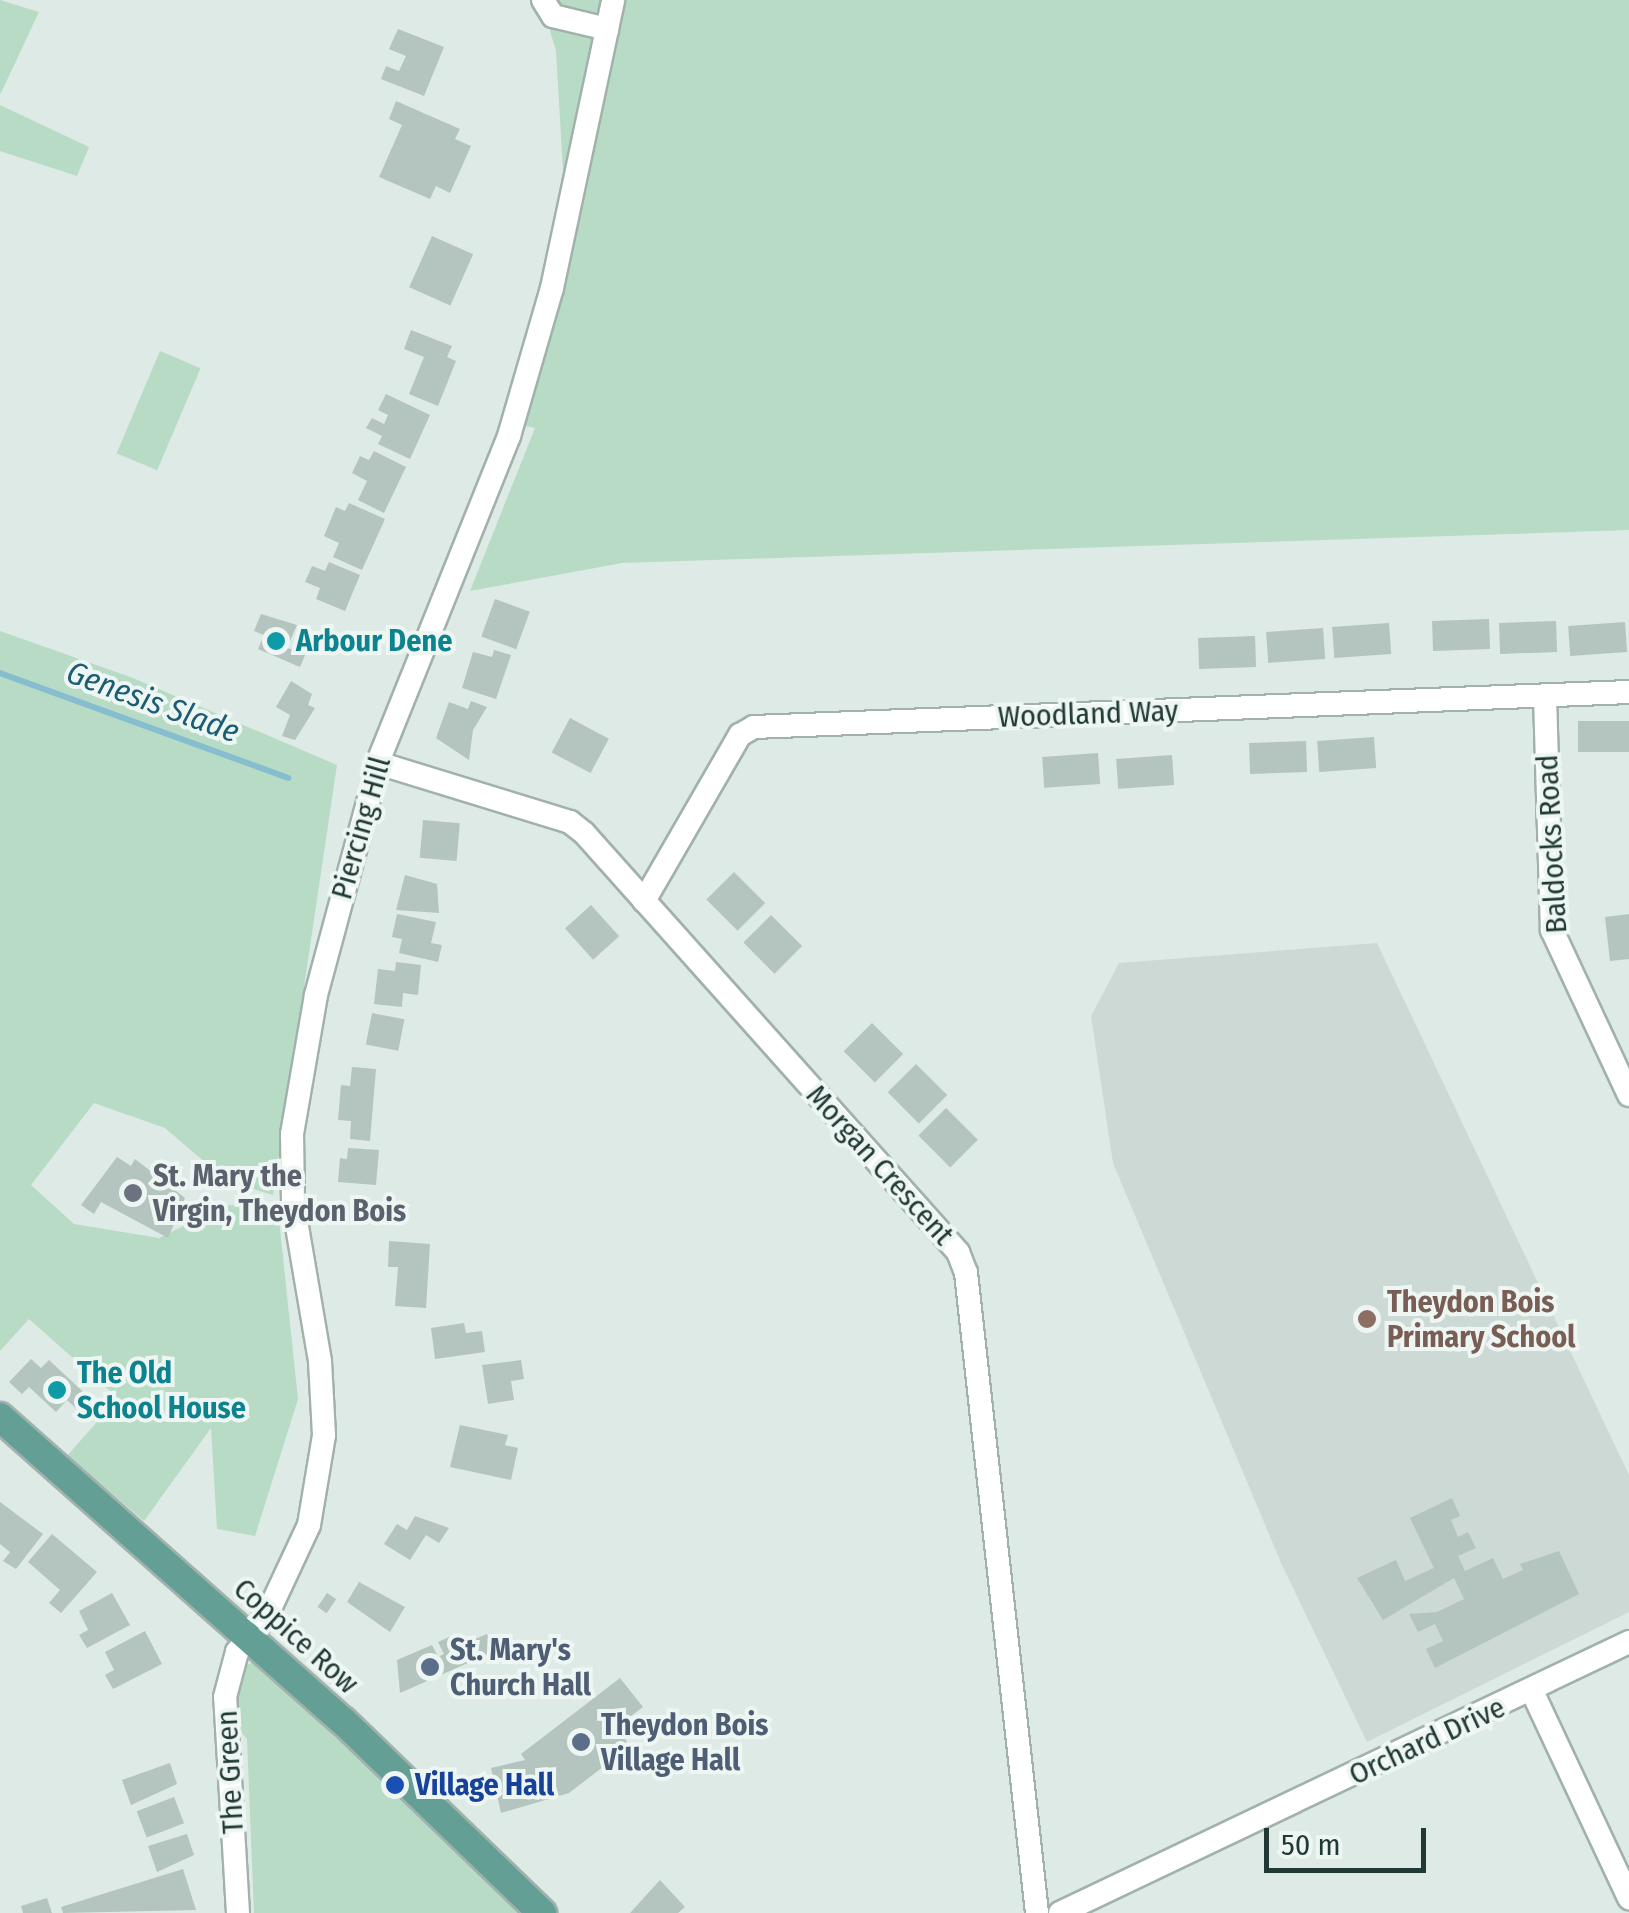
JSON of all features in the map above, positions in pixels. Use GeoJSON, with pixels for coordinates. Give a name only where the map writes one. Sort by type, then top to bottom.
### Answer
{"type":"FeatureCollection","features":[{"type":"Feature","properties":{"kind":"main road","name":"Coppice Row"},"geometry":{"type":"LineString","coordinates":[[0,1417],[251,1640],[542,1913]]}},
{"type":"Feature","properties":{"kind":"street"},"geometry":{"type":"LineString","coordinates":[[544,0],[553,16],[607,29]]}},
{"type":"Feature","properties":{"kind":"street","name":"Piercing Hill"},"geometry":{"type":"LineString","coordinates":[[251,1640],[309,1525],[320,1477],[320,1361],[293,1203],[292,1134],[316,995],[378,763],[510,436],[552,288],[613,0]]}},
{"type":"Feature","properties":{"kind":"street","name":"Woodland Way"},"geometry":{"type":"LineString","coordinates":[[644,901],[740,735],[754,726],[1629,692]]}},
{"type":"Feature","properties":{"kind":"street","name":"Baldocks Road"},"geometry":{"type":"LineString","coordinates":[[1545,696],[1552,930],[1629,1095]]}},
{"type":"Feature","properties":{"kind":"street","name":"Morgan Crescent"},"geometry":{"type":"LineString","coordinates":[[378,763],[570,822],[962,1262],[1038,1913]]}},
{"type":"Feature","properties":{"kind":"street","name":"The Green"},"geometry":{"type":"LineString","coordinates":[[238,1913],[225,1696],[237,1652],[251,1640]]}},
{"type":"Feature","properties":{"kind":"street","name":"Orchard Drive"},"geometry":{"type":"LineString","coordinates":[[1060,1913],[1532,1692],[1629,1642]]}},
{"type":"Feature","properties":{"kind":"street"},"geometry":{"type":"LineString","coordinates":[[1532,1692],[1629,1898]]}},
{"type":"Feature","properties":{"kind":"shaded area","name":"Theydon Bois Primary School"},"geometry":{"type":"Polygon","coordinates":[[[1377,943],[1629,1475],[1629,1612],[1367,1742],[1282,1565],[1113,1163],[1091,1016],[1119,963],[1377,943]]]}},
{"type":"Feature","properties":{"kind":"green space"},"geometry":{"type":"Polygon","coordinates":[[[0,0],[39,12],[0,95],[0,0]]]}},
{"type":"Feature","properties":{"kind":"green space"},"geometry":{"type":"Polygon","coordinates":[[[541,0],[1629,0],[1629,530],[622,563],[470,591],[535,428],[522,425],[563,171],[556,51],[541,0]]]}},
{"type":"Feature","properties":{"kind":"green space"},"geometry":{"type":"Polygon","coordinates":[[[0,105],[89,147],[77,176],[0,151],[0,105]]]}},
{"type":"Feature","properties":{"kind":"green space"},"geometry":{"type":"Polygon","coordinates":[[[160,351],[201,368],[157,470],[117,453],[160,351]]]}},
{"type":"Feature","properties":{"kind":"green space"},"geometry":{"type":"Polygon","coordinates":[[[0,631],[133,678],[337,765],[273,1195],[227,1181],[165,1128],[94,1103],[31,1185],[74,1224],[159,1238],[227,1205],[278,1210],[298,1399],[255,1536],[217,1529],[211,1428],[144,1521],[67,1456],[118,1398],[29,1319],[0,1351],[0,631]]]}},
{"type":"Feature","properties":{"kind":"green space"},"geometry":{"type":"Polygon","coordinates":[[[256,1661],[524,1913],[254,1913],[247,1739],[236,1727],[235,1688],[244,1666],[256,1661]]]}},
{"type":"Feature","properties":{"kind":"building"},"geometry":{"type":"Polygon","coordinates":[[[398,29],[444,47],[424,96],[381,79],[386,66],[399,71],[406,56],[389,49],[398,29]]]}},
{"type":"Feature","properties":{"kind":"building"},"geometry":{"type":"Polygon","coordinates":[[[396,101],[460,129],[455,139],[471,146],[450,193],[436,186],[430,199],[379,177],[402,125],[389,119],[396,101]]]}},
{"type":"Feature","properties":{"kind":"building"},"geometry":{"type":"Polygon","coordinates":[[[432,236],[473,254],[450,305],[409,287],[432,236]]]}},
{"type":"Feature","properties":{"kind":"building"},"geometry":{"type":"Polygon","coordinates":[[[411,330],[452,346],[447,357],[456,361],[438,406],[409,394],[424,357],[404,349],[411,330]]]}},
{"type":"Feature","properties":{"kind":"building"},"geometry":{"type":"Polygon","coordinates":[[[386,394],[430,415],[410,459],[378,444],[382,436],[366,428],[372,418],[384,424],[388,415],[378,410],[386,394]]]}},
{"type":"Feature","properties":{"kind":"building"},"geometry":{"type":"Polygon","coordinates":[[[374,451],[406,467],[384,513],[358,500],[367,481],[352,473],[360,456],[369,460],[374,451]]]}},
{"type":"Feature","properties":{"kind":"building"},"geometry":{"type":"Polygon","coordinates":[[[349,503],[385,519],[362,570],[333,557],[339,543],[324,536],[336,507],[345,511],[349,503]]]}},
{"type":"Feature","properties":{"kind":"building"},"geometry":{"type":"Polygon","coordinates":[[[329,562],[360,575],[345,611],[316,599],[320,588],[305,582],[312,566],[325,571],[329,562]]]}},
{"type":"Feature","properties":{"kind":"building"},"geometry":{"type":"Polygon","coordinates":[[[495,599],[530,612],[516,649],[481,637],[495,599]]]}},
{"type":"Feature","properties":{"kind":"building","name":"Arbour Dene"},"geometry":{"type":"Polygon","coordinates":[[[261,614],[297,625],[287,648],[306,653],[300,667],[258,649],[264,635],[254,631],[261,614]]]}},
{"type":"Feature","properties":{"kind":"building"},"geometry":{"type":"Polygon","coordinates":[[[1489,619],[1490,649],[1433,651],[1432,621],[1489,619]]]}},
{"type":"Feature","properties":{"kind":"building"},"geometry":{"type":"Polygon","coordinates":[[[1556,621],[1557,652],[1500,654],[1499,623],[1556,621]]]}},
{"type":"Feature","properties":{"kind":"building"},"geometry":{"type":"Polygon","coordinates":[[[1625,622],[1627,652],[1570,656],[1568,626],[1625,622]]]}},
{"type":"Feature","properties":{"kind":"building"},"geometry":{"type":"Polygon","coordinates":[[[1389,623],[1391,654],[1334,658],[1332,627],[1389,623]]]}},
{"type":"Feature","properties":{"kind":"building"},"geometry":{"type":"Polygon","coordinates":[[[1323,628],[1325,659],[1268,663],[1266,632],[1323,628]]]}},
{"type":"Feature","properties":{"kind":"building"},"geometry":{"type":"Polygon","coordinates":[[[1255,636],[1256,667],[1199,669],[1198,638],[1255,636]]]}},
{"type":"Feature","properties":{"kind":"building"},"geometry":{"type":"Polygon","coordinates":[[[494,650],[511,655],[496,699],[462,688],[473,652],[492,657],[494,650]]]}},
{"type":"Feature","properties":{"kind":"building"},"geometry":{"type":"Polygon","coordinates":[[[291,681],[312,694],[308,705],[315,708],[295,740],[282,736],[290,715],[276,707],[291,681]]]}},
{"type":"Feature","properties":{"kind":"building"},"geometry":{"type":"Polygon","coordinates":[[[471,701],[487,707],[473,730],[469,760],[436,738],[449,702],[468,709],[471,701]]]}},
{"type":"Feature","properties":{"kind":"building"},"geometry":{"type":"Polygon","coordinates":[[[570,718],[609,739],[591,773],[552,752],[570,718]]]}},
{"type":"Feature","properties":{"kind":"building"},"geometry":{"type":"Polygon","coordinates":[[[1578,721],[1629,721],[1629,752],[1578,752],[1578,721]]]}},
{"type":"Feature","properties":{"kind":"building"},"geometry":{"type":"Polygon","coordinates":[[[1374,737],[1376,768],[1319,772],[1317,741],[1374,737]]]}},
{"type":"Feature","properties":{"kind":"building"},"geometry":{"type":"Polygon","coordinates":[[[1306,741],[1307,772],[1250,774],[1249,743],[1306,741]]]}},
{"type":"Feature","properties":{"kind":"building"},"geometry":{"type":"Polygon","coordinates":[[[1098,753],[1100,784],[1044,788],[1042,757],[1098,753]]]}},
{"type":"Feature","properties":{"kind":"building"},"geometry":{"type":"Polygon","coordinates":[[[1172,755],[1174,785],[1118,789],[1116,759],[1172,755]]]}},
{"type":"Feature","properties":{"kind":"building"},"geometry":{"type":"Polygon","coordinates":[[[423,820],[460,823],[457,861],[420,858],[423,820]]]}},
{"type":"Feature","properties":{"kind":"building"},"geometry":{"type":"Polygon","coordinates":[[[734,872],[765,903],[738,931],[706,900],[734,872]]]}},
{"type":"Feature","properties":{"kind":"building"},"geometry":{"type":"Polygon","coordinates":[[[405,875],[437,884],[439,913],[396,910],[405,875]]]}},
{"type":"Feature","properties":{"kind":"building"},"geometry":{"type":"Polygon","coordinates":[[[591,905],[619,936],[593,960],[565,928],[591,905]]]}},
{"type":"Feature","properties":{"kind":"building"},"geometry":{"type":"Polygon","coordinates":[[[397,914],[436,922],[431,943],[442,945],[438,962],[399,953],[402,939],[392,937],[397,914]]]}},
{"type":"Feature","properties":{"kind":"building"},"geometry":{"type":"Polygon","coordinates":[[[1629,914],[1629,959],[1610,961],[1605,917],[1629,914]]]}},
{"type":"Feature","properties":{"kind":"building"},"geometry":{"type":"Polygon","coordinates":[[[771,915],[802,946],[775,974],[743,943],[771,915]]]}},
{"type":"Feature","properties":{"kind":"building"},"geometry":{"type":"Polygon","coordinates":[[[396,962],[421,965],[418,995],[403,993],[402,1007],[374,1004],[378,969],[395,971],[396,962]]]}},
{"type":"Feature","properties":{"kind":"building"},"geometry":{"type":"Polygon","coordinates":[[[372,1013],[404,1019],[398,1051],[366,1044],[372,1013]]]}},
{"type":"Feature","properties":{"kind":"building"},"geometry":{"type":"Polygon","coordinates":[[[872,1023],[903,1054],[875,1082],[844,1051],[872,1023]]]}},
{"type":"Feature","properties":{"kind":"building"},"geometry":{"type":"Polygon","coordinates":[[[916,1064],[947,1095],[919,1123],[888,1092],[916,1064]]]}},
{"type":"Feature","properties":{"kind":"building"},"geometry":{"type":"Polygon","coordinates":[[[352,1067],[376,1069],[370,1141],[350,1139],[351,1121],[338,1120],[341,1085],[350,1086],[352,1067]]]}},
{"type":"Feature","properties":{"kind":"building"},"geometry":{"type":"Polygon","coordinates":[[[946,1108],[978,1140],[950,1167],[918,1136],[946,1108]]]}},
{"type":"Feature","properties":{"kind":"building"},"geometry":{"type":"Polygon","coordinates":[[[348,1148],[379,1150],[376,1185],[338,1182],[340,1158],[347,1159],[348,1148]]]}},
{"type":"Feature","properties":{"kind":"building","name":"St. Mary the Virgin, Theydon Bois"},"geometry":{"type":"Polygon","coordinates":[[[117,1157],[131,1166],[135,1159],[185,1198],[168,1238],[101,1202],[94,1214],[81,1205],[117,1157]]]}},
{"type":"Feature","properties":{"kind":"building"},"geometry":{"type":"Polygon","coordinates":[[[389,1241],[430,1244],[426,1308],[395,1306],[398,1267],[388,1267],[389,1241]]]}},
{"type":"Feature","properties":{"kind":"building"},"geometry":{"type":"Polygon","coordinates":[[[464,1323],[466,1333],[482,1331],[485,1352],[435,1359],[431,1328],[464,1323]]]}},
{"type":"Feature","properties":{"kind":"building","name":"The Old School House"},"geometry":{"type":"Polygon","coordinates":[[[31,1359],[41,1368],[49,1360],[94,1402],[82,1414],[67,1400],[56,1412],[29,1387],[22,1394],[9,1382],[31,1359]]]}},
{"type":"Feature","properties":{"kind":"building"},"geometry":{"type":"Polygon","coordinates":[[[521,1360],[524,1379],[511,1381],[514,1400],[488,1404],[482,1365],[521,1360]]]}},
{"type":"Feature","properties":{"kind":"building"},"geometry":{"type":"Polygon","coordinates":[[[460,1425],[508,1435],[505,1445],[518,1448],[511,1480],[450,1467],[460,1425]]]}},
{"type":"Feature","properties":{"kind":"building"},"geometry":{"type":"Polygon","coordinates":[[[1452,1498],[1460,1516],[1451,1520],[1458,1537],[1468,1532],[1476,1548],[1458,1556],[1465,1571],[1493,1558],[1503,1579],[1523,1570],[1520,1564],[1559,1551],[1579,1594],[1435,1668],[1426,1649],[1443,1641],[1435,1624],[1418,1632],[1409,1614],[1437,1612],[1464,1599],[1454,1578],[1383,1620],[1357,1578],[1396,1560],[1405,1581],[1434,1568],[1410,1518],[1452,1498]]]}},
{"type":"Feature","properties":{"kind":"building"},"geometry":{"type":"Polygon","coordinates":[[[0,1502],[43,1534],[16,1569],[3,1561],[10,1552],[0,1544],[0,1502]]]}},
{"type":"Feature","properties":{"kind":"building"},"geometry":{"type":"Polygon","coordinates":[[[415,1516],[449,1528],[439,1543],[426,1535],[410,1560],[384,1544],[397,1524],[407,1530],[415,1516]]]}},
{"type":"Feature","properties":{"kind":"building"},"geometry":{"type":"Polygon","coordinates":[[[52,1534],[97,1572],[61,1613],[49,1603],[60,1590],[28,1562],[52,1534]]]}},
{"type":"Feature","properties":{"kind":"building"},"geometry":{"type":"Polygon","coordinates":[[[359,1582],[405,1607],[390,1632],[347,1602],[359,1582]]]}},
{"type":"Feature","properties":{"kind":"building"},"geometry":{"type":"Polygon","coordinates":[[[112,1593],[130,1625],[87,1648],[79,1635],[88,1630],[79,1611],[112,1593]]]}},
{"type":"Feature","properties":{"kind":"building"},"geometry":{"type":"Polygon","coordinates":[[[327,1593],[336,1599],[327,1613],[317,1607],[327,1593]]]}},
{"type":"Feature","properties":{"kind":"building"},"geometry":{"type":"Polygon","coordinates":[[[145,1631],[162,1664],[113,1689],[105,1675],[114,1670],[105,1652],[145,1631]]]}},
{"type":"Feature","properties":{"kind":"building","name":"St. Mary's Church Hall"},"geometry":{"type":"Polygon","coordinates":[[[456,1634],[461,1645],[487,1634],[495,1651],[400,1693],[397,1660],[432,1645],[438,1657],[444,1654],[438,1642],[456,1634]]]}},
{"type":"Feature","properties":{"kind":"building","name":"Theydon Bois Village Hall"},"geometry":{"type":"Polygon","coordinates":[[[620,1678],[643,1707],[619,1725],[629,1747],[569,1793],[501,1813],[491,1768],[525,1760],[521,1754],[620,1678]]]}},
{"type":"Feature","properties":{"kind":"building"},"geometry":{"type":"Polygon","coordinates":[[[170,1763],[177,1784],[131,1805],[122,1780],[170,1763]]]}},
{"type":"Feature","properties":{"kind":"building"},"geometry":{"type":"Polygon","coordinates":[[[174,1797],[184,1823],[147,1837],[137,1811],[174,1797]]]}},
{"type":"Feature","properties":{"kind":"building"},"geometry":{"type":"Polygon","coordinates":[[[187,1834],[194,1855],[157,1872],[148,1846],[187,1834]]]}},
{"type":"Feature","properties":{"kind":"building"},"geometry":{"type":"Polygon","coordinates":[[[183,1869],[196,1910],[63,1913],[61,1907],[183,1869]]]}},
{"type":"Feature","properties":{"kind":"building"},"geometry":{"type":"Polygon","coordinates":[[[660,1880],[685,1907],[678,1913],[630,1913],[660,1880]]]}},
{"type":"Feature","properties":{"kind":"building"},"geometry":{"type":"Polygon","coordinates":[[[47,1898],[52,1913],[23,1913],[21,1906],[47,1898]]]}},
{"type":"Feature","properties":{"kind":"waterway","name":"Genesis Slade"},"geometry":{"type":"LineString","coordinates":[[0,673],[289,778]]}},
{"type":"Feature","properties":{"kind":"place","name":"Arbour Dene"},"geometry":{"type":"Point","coordinates":[276,641]}},
{"type":"Feature","properties":{"kind":"place","name":"St. Mary the Virgin, Theydon Bois"},"geometry":{"type":"Point","coordinates":[133,1193]}},
{"type":"Feature","properties":{"kind":"place","name":"Theydon Bois Primary School"},"geometry":{"type":"Point","coordinates":[1367,1319]}},
{"type":"Feature","properties":{"kind":"place","name":"The Old School House"},"geometry":{"type":"Point","coordinates":[57,1390]}},
{"type":"Feature","properties":{"kind":"place","name":"St. Mary's Church Hall"},"geometry":{"type":"Point","coordinates":[430,1667]}},
{"type":"Feature","properties":{"kind":"place","name":"Theydon Bois Village Hall"},"geometry":{"type":"Point","coordinates":[581,1742]}},
{"type":"Feature","properties":{"kind":"place","name":"Village Hall"},"geometry":{"type":"Point","coordinates":[395,1785]}}]}
